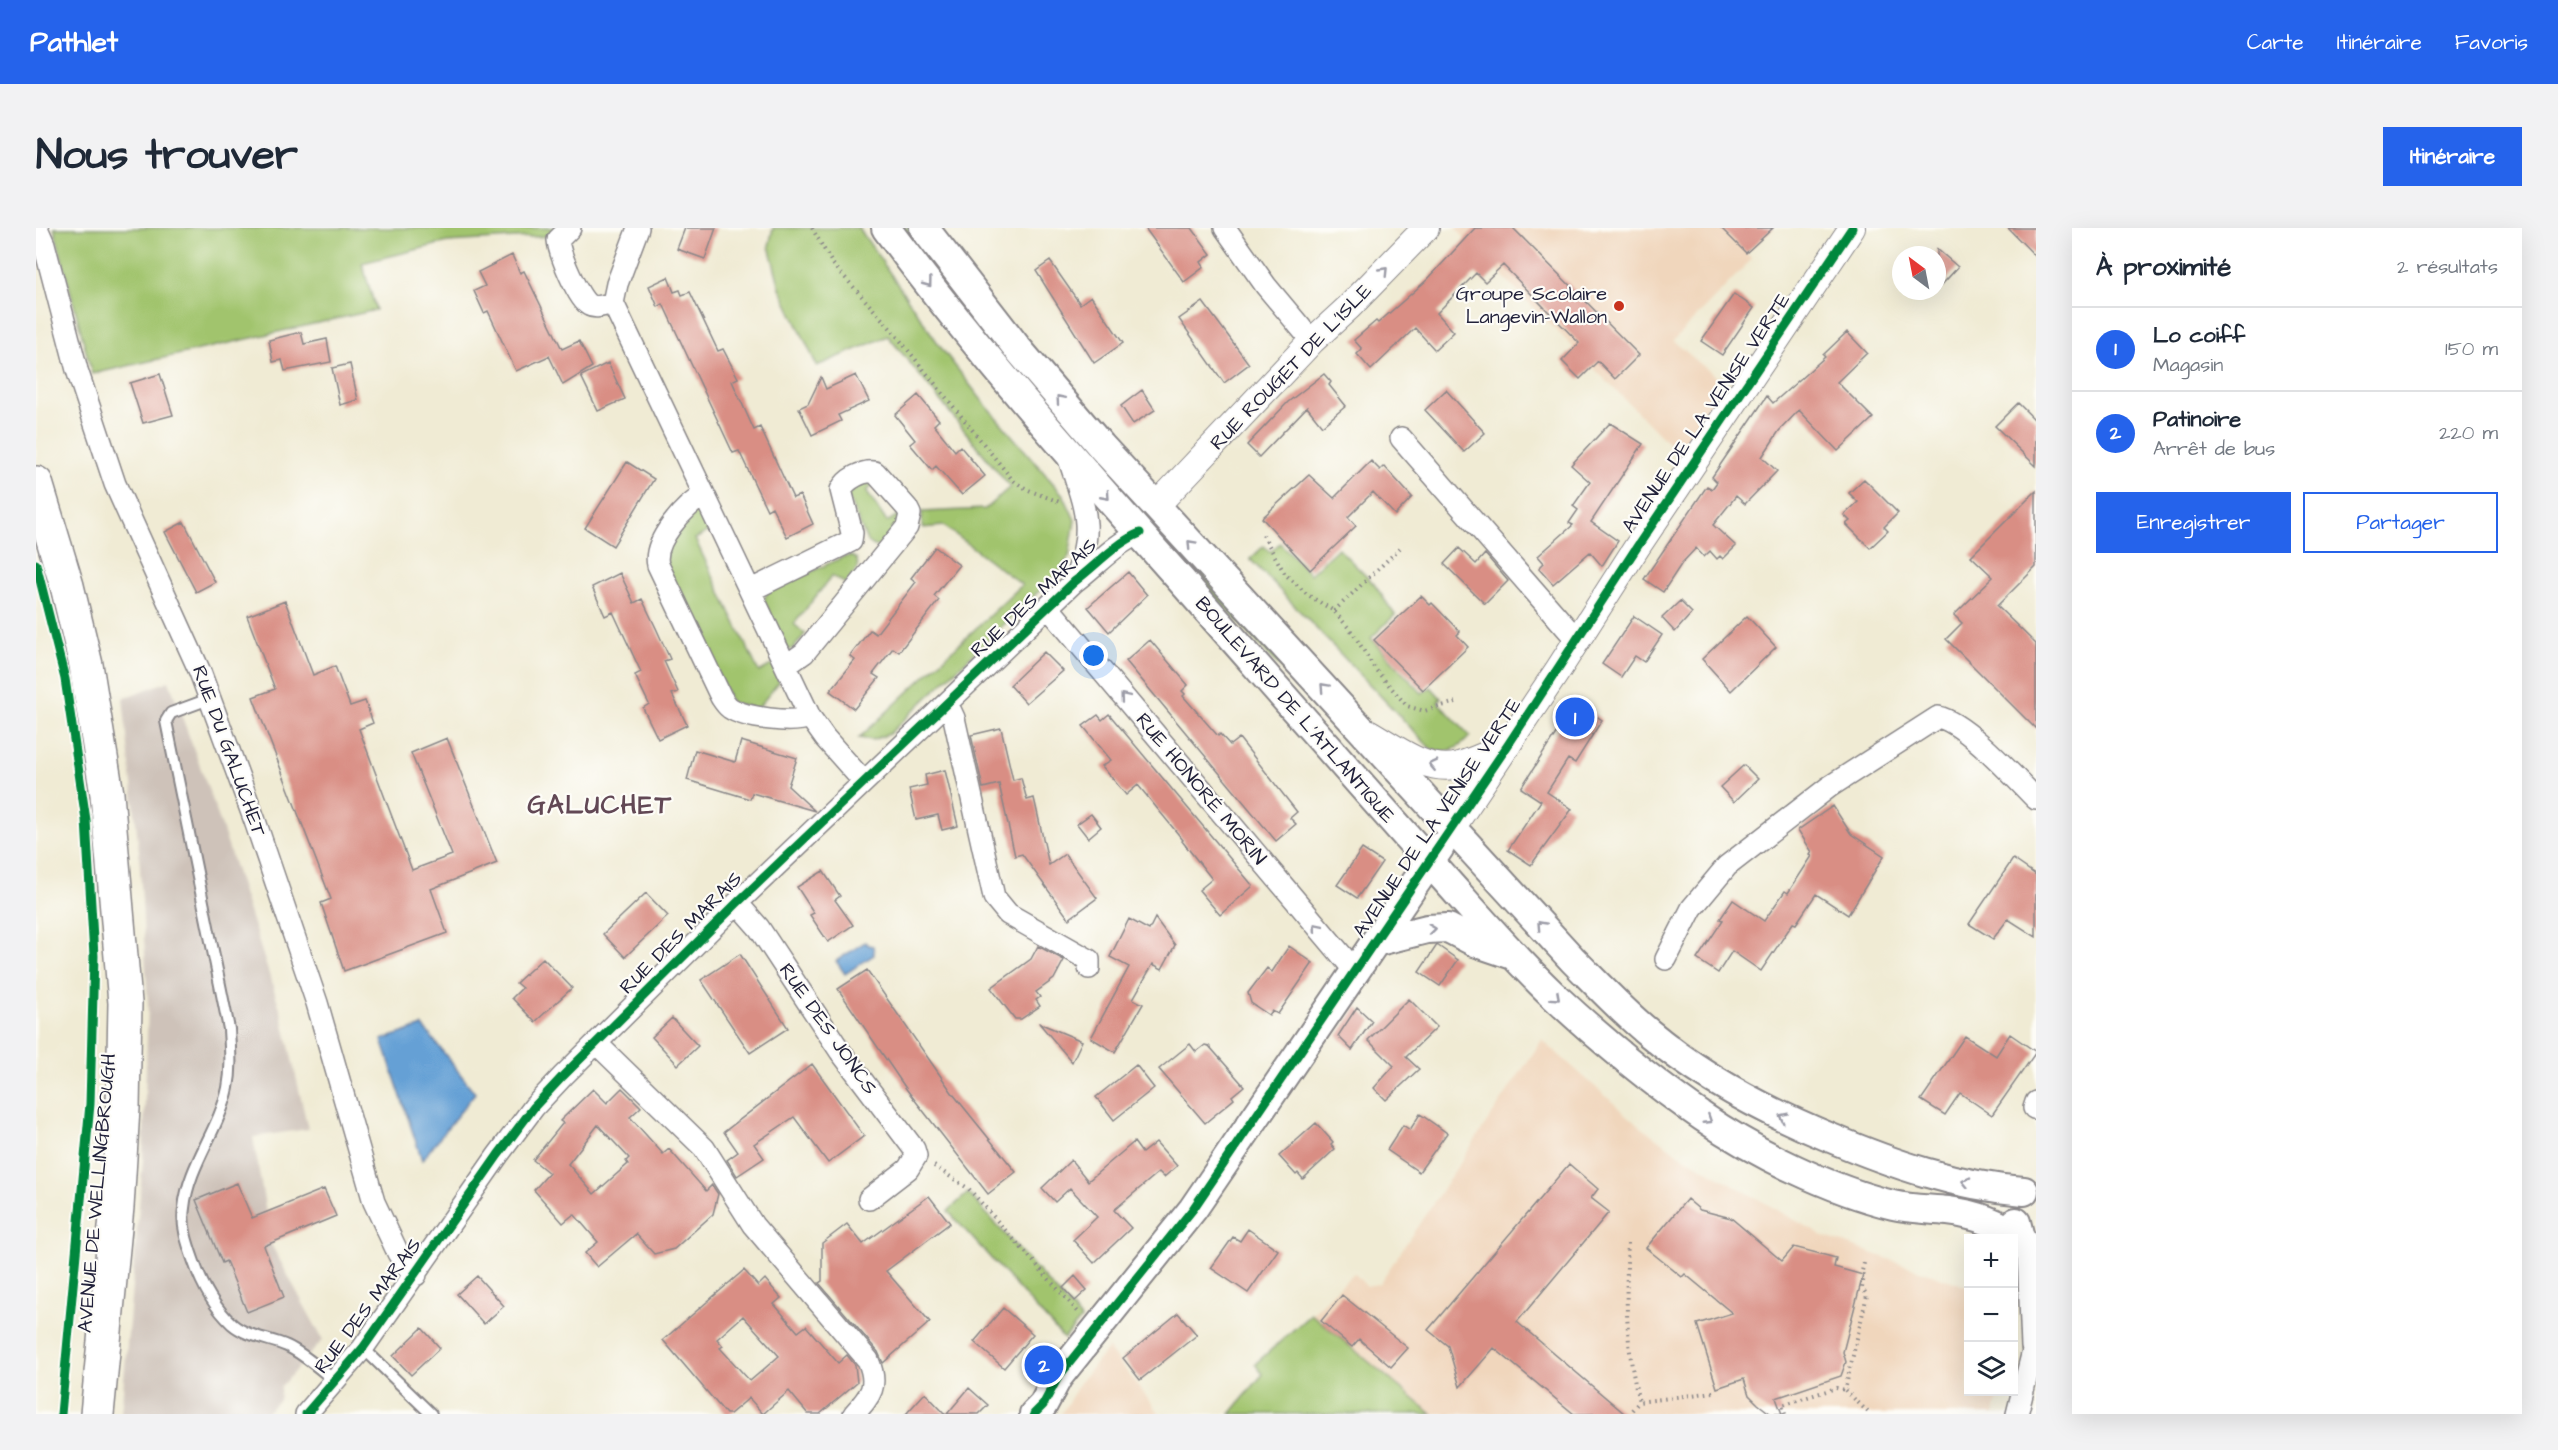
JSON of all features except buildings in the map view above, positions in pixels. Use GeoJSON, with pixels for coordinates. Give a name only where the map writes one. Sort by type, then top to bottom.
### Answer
{"type":"FeatureCollection","features":[{"type":"Feature","properties":{"kind":"main road","name":"BOULEVARD DE L'ATLANTIQUE"},"geometry":{"type":"LineString","coordinates":[[886,228],[948,310],[1067,453],[1429,862],[1551,993],[1630,1062],[1707,1120],[1757,1150],[1860,1194],[1895,1205],[1951,1211],[1981,1218],[2006,1228],[2028,1250]]}},
{"type":"Feature","properties":{"kind":"main road","name":"BOULEVARD DE L'ATLANTIQUE"},"geometry":{"type":"LineString","coordinates":[[924,228],[1025,357],[1156,506],[1610,998],[1650,1034],[1713,1080],[1790,1121],[1882,1160],[1917,1171],[1987,1187],[2030,1184]]}},
{"type":"Feature","properties":{"kind":"main road","name":"AVENUE DE WELLINGBROUGH"},"geometry":{"type":"LineString","coordinates":[[36,483],[67,586],[86,665],[107,794],[125,1003],[123,1108],[117,1207],[97,1414]]}},
{"type":"Feature","properties":{"kind":"main road","name":"AVENUE DE LA VENISE VERTE"},"geometry":{"type":"LineString","coordinates":[[1034,1414],[1043,1405],[1052,1385],[1193,1209],[1452,828]]}},
{"type":"Feature","properties":{"kind":"main road","name":"AVENUE DE WELLINGBROUGH"},"geometry":{"type":"LineString","coordinates":[[75,1414],[99,1217],[109,1100],[115,900]]}},
{"type":"Feature","properties":{"kind":"main road"},"geometry":{"type":"LineString","coordinates":[[1375,942],[1427,929],[1448,928],[1475,942],[1515,956]]}},
{"type":"Feature","properties":{"kind":"main road"},"geometry":{"type":"LineString","coordinates":[[2028,1250],[2016,1222],[2018,1206],[2030,1184]]}},
{"type":"Feature","properties":{"kind":"main road","name":"AVENUE DE LA VENISE VERTE"},"geometry":{"type":"LineString","coordinates":[[1017,1414],[1030,1398],[1052,1385]]}},
{"type":"Feature","properties":{"kind":"street","name":"RUE DU GALUCHET"},"geometry":{"type":"LineString","coordinates":[[37,228],[44,244],[77,370],[115,484],[200,672],[255,821],[317,1003],[374,1202],[398,1253],[406,1266],[416,1275]]}},
{"type":"Feature","properties":{"kind":"street"},"geometry":{"type":"LineString","coordinates":[[570,228],[558,240],[559,251],[582,298],[588,305],[596,307],[613,303]]}},
{"type":"Feature","properties":{"kind":"street"},"geometry":{"type":"LineString","coordinates":[[638,228],[617,284],[613,303],[810,717],[825,738],[864,782]]}},
{"type":"Feature","properties":{"kind":"street"},"geometry":{"type":"LineString","coordinates":[[1225,228],[1266,286],[1312,341]]}},
{"type":"Feature","properties":{"kind":"street","name":"RUE ROUGET DE L'ISLE"},"geometry":{"type":"LineString","coordinates":[[1156,506],[1312,341],[1349,307],[1426,228]]}},
{"type":"Feature","properties":{"kind":"street","name":"AVENUE DE LA VENISE VERTE"},"geometry":{"type":"LineString","coordinates":[[1452,828],[1852,228]]}},
{"type":"Feature","properties":{"kind":"street"},"geometry":{"type":"LineString","coordinates":[[1401,438],[1577,640]]}},
{"type":"Feature","properties":{"kind":"street","name":"RUE DES MARAIS"},"geometry":{"type":"LineString","coordinates":[[1067,453],[1088,521],[1084,556],[1074,582]]}},
{"type":"Feature","properties":{"kind":"street"},"geometry":{"type":"LineString","coordinates":[[787,666],[804,653],[907,527],[910,514],[875,472],[861,474],[849,480],[841,490],[852,533],[851,541]]}},
{"type":"Feature","properties":{"kind":"street"},"geometry":{"type":"LineString","coordinates":[[704,495],[685,507],[656,552],[658,565],[672,595],[721,697],[729,707],[786,722],[799,722],[810,717]]}},
{"type":"Feature","properties":{"kind":"street","name":"RUE DES MARAIS"},"geometry":{"type":"LineString","coordinates":[[306,1414],[363,1348],[534,1107],[737,903],[1074,582],[1097,565],[1118,544],[1140,533]]}},
{"type":"Feature","properties":{"kind":"street"},"geometry":{"type":"LineString","coordinates":[[751,590],[851,541]]}},
{"type":"Feature","properties":{"kind":"street"},"geometry":{"type":"LineString","coordinates":[[851,541],[878,561]]}},
{"type":"Feature","properties":{"kind":"street","name":"RUE HONORÉ MORIN"},"geometry":{"type":"LineString","coordinates":[[1048,607],[1355,971]]}},
{"type":"Feature","properties":{"kind":"street"},"geometry":{"type":"LineString","coordinates":[[947,703],[954,718],[994,897],[1008,914],[1089,960],[1089,968]]}},
{"type":"Feature","properties":{"kind":"street"},"geometry":{"type":"LineString","coordinates":[[1666,959],[1692,909],[1709,885],[1727,866],[1829,787],[1938,717],[1948,719],[1965,732],[2036,799]]}},
{"type":"Feature","properties":{"kind":"street"},"geometry":{"type":"LineString","coordinates":[[1364,729],[1419,760],[1438,767],[1459,765],[1508,745]]}},
{"type":"Feature","properties":{"kind":"street","name":"RUE DES JONCS"},"geometry":{"type":"LineString","coordinates":[[737,903],[759,928],[819,1022],[908,1141],[916,1156]]}},
{"type":"Feature","properties":{"kind":"street"},"geometry":{"type":"LineString","coordinates":[[596,1043],[704,1148],[753,1225],[868,1360],[873,1372],[874,1385],[869,1397],[854,1414]]}},
{"type":"Feature","properties":{"kind":"street"},"geometry":{"type":"LineString","coordinates":[[869,1199],[908,1169],[916,1156]]}},
{"type":"Feature","properties":{"kind":"street"},"geometry":{"type":"LineString","coordinates":[[2017,1414],[2034,1343],[2028,1250]]}},
{"type":"Feature","properties":{"kind":"lane"},"geometry":{"type":"LineString","coordinates":[[209,699],[171,713],[166,721],[229,1029],[231,1059],[228,1088],[218,1121],[188,1187],[183,1210],[186,1238],[198,1274],[216,1308],[234,1326],[259,1338],[286,1346],[335,1381]]}},
{"type":"Feature","properties":{"kind":"lane"},"geometry":{"type":"LineString","coordinates":[[363,1348],[431,1414]]}},
{"type":"Feature","properties":{"kind":"path"},"geometry":{"type":"LineString","coordinates":[[812,228],[832,263],[891,329],[1011,478],[1021,487],[1044,498],[1059,501],[1088,521]]}},
{"type":"Feature","properties":{"kind":"path"},"geometry":{"type":"LineString","coordinates":[[1263,535],[1285,574],[1308,595],[1334,611],[1353,633],[1375,669],[1407,706],[1424,711],[1456,702]]}},
{"type":"Feature","properties":{"kind":"path"},"geometry":{"type":"LineString","coordinates":[[1334,611],[1400,548]]}},
{"type":"Feature","properties":{"kind":"path"},"geometry":{"type":"LineString","coordinates":[[916,1156],[969,1189],[1081,1315],[1098,1328]]}},
{"type":"Feature","properties":{"kind":"path"},"geometry":{"type":"LineString","coordinates":[[1628,1243],[1627,1323],[1639,1402]]}},
{"type":"Feature","properties":{"kind":"path"},"geometry":{"type":"LineString","coordinates":[[1845,1390],[1867,1295],[1862,1288],[1864,1263]]}},
{"type":"Feature","properties":{"kind":"path"},"geometry":{"type":"LineString","coordinates":[[1785,1414],[1782,1405],[1836,1388],[1845,1390],[1870,1414]]}},
{"type":"Feature","properties":{"kind":"path"},"geometry":{"type":"LineString","coordinates":[[1632,1410],[1639,1402],[1714,1392]]}},
{"type":"Feature","properties":{"kind":"shaded area","name":"Groupe Scolaire Langevin-Wallon"},"geometry":{"type":"Polygon","coordinates":[[[1455,228],[1721,228],[1752,259],[1673,341],[1725,384],[1678,453],[1455,228]]]}},
{"type":"Feature","properties":{"kind":"shaded area"},"geometry":{"type":"Polygon","coordinates":[[[169,681],[221,824],[282,1015],[308,1129],[253,1137],[272,1246],[323,1340],[281,1386],[279,1400],[265,1414],[121,1414],[143,1160],[148,1004],[139,851],[123,698],[169,681]]]}},
{"type":"Feature","properties":{"kind":"shaded area"},"geometry":{"type":"Polygon","coordinates":[[[1542,1040],[1641,1127],[1679,1154],[1823,1236],[1964,1286],[1964,1396],[1998,1396],[1994,1414],[1432,1414],[1311,1314],[1354,1273],[1366,1286],[1379,1284],[1542,1040]]]}},
{"type":"Feature","properties":{"kind":"shaded area"},"geometry":{"type":"Polygon","coordinates":[[[1108,1348],[1160,1414],[1061,1414],[1081,1381],[1108,1348]]]}},
{"type":"Feature","properties":{"kind":"green space"},"geometry":{"type":"Polygon","coordinates":[[[54,228],[559,228],[549,236],[448,242],[362,263],[376,310],[92,374],[54,228]]]}},
{"type":"Feature","properties":{"kind":"green space"},"geometry":{"type":"Polygon","coordinates":[[[773,228],[859,228],[942,349],[984,403],[1064,496],[1075,520],[1069,557],[1058,573],[889,734],[872,740],[859,738],[1022,585],[944,526],[922,528],[922,512],[985,509],[1010,487],[888,336],[817,366],[780,288],[769,246],[773,228]]]}},
{"type":"Feature","properties":{"kind":"green space"},"geometry":{"type":"Polygon","coordinates":[[[901,228],[908,228],[952,286],[1416,809],[1413,810],[1140,516],[1036,399],[901,228]]]}},
{"type":"Feature","properties":{"kind":"green space"},"geometry":{"type":"Polygon","coordinates":[[[862,479],[876,483],[866,491],[887,522],[901,513],[904,518],[879,547],[867,541],[847,495],[862,479]]]}},
{"type":"Feature","properties":{"kind":"green space"},"geometry":{"type":"Polygon","coordinates":[[[699,511],[711,530],[695,539],[759,672],[773,664],[776,668],[779,682],[757,709],[731,702],[666,566],[667,549],[690,515],[699,511]]]}},
{"type":"Feature","properties":{"kind":"green space"},"geometry":{"type":"Polygon","coordinates":[[[1280,543],[1310,574],[1338,548],[1374,584],[1395,615],[1371,638],[1422,693],[1431,687],[1441,698],[1438,702],[1470,736],[1466,740],[1448,751],[1431,749],[1250,559],[1264,546],[1270,552],[1280,543]]]}},
{"type":"Feature","properties":{"kind":"green space"},"geometry":{"type":"Polygon","coordinates":[[[851,556],[857,559],[858,568],[846,584],[832,576],[794,624],[805,634],[794,648],[788,650],[764,601],[767,592],[843,557],[851,556]]]}},
{"type":"Feature","properties":{"kind":"green space"},"geometry":{"type":"Polygon","coordinates":[[[968,1193],[1081,1319],[1064,1339],[948,1211],[968,1193]]]}},
{"type":"Feature","properties":{"kind":"green space"},"geometry":{"type":"Polygon","coordinates":[[[1311,1314],[1432,1414],[1230,1414],[1263,1374],[1255,1364],[1311,1314]]]}},
{"type":"Feature","properties":{"kind":"water"},"geometry":{"type":"Polygon","coordinates":[[[865,942],[873,946],[874,955],[845,974],[836,961],[865,942]]]}},
{"type":"Feature","properties":{"kind":"water"},"geometry":{"type":"Polygon","coordinates":[[[423,1026],[475,1093],[422,1160],[382,1040],[423,1026]]]}},
{"type":"Feature","properties":{"kind":"cycle path"},"geometry":{"type":"LineString","coordinates":[[1034,1414],[1043,1405],[1058,1377],[1193,1209],[1508,745],[1637,547],[1852,228]]}},
{"type":"Feature","properties":{"kind":"cycle path"},"geometry":{"type":"LineString","coordinates":[[306,1414],[363,1348],[498,1155],[534,1107],[563,1076],[737,903],[1074,582],[1113,549],[1140,533]]}},
{"type":"Feature","properties":{"kind":"cycle path"},"geometry":{"type":"LineString","coordinates":[[36,564],[65,679],[86,820],[94,956],[90,1104],[61,1414]]}},
{"type":"Feature","properties":{"kind":"place","name":"Groupe Scolaire Langevin-Wallon"},"geometry":{"type":"Point","coordinates":[1619,306]}},
{"type":"Feature","properties":{"kind":"place","name":"Lo coiff"},"geometry":{"type":"Point","coordinates":[1575,717]}},
{"type":"Feature","properties":{"kind":"place","name":"Patinoire"},"geometry":{"type":"Point","coordinates":[1044,1365]}},
{"type":"Feature","properties":{"kind":"district","name":"GALUCHET"},"geometry":{"type":"Point","coordinates":[600,805]}}]}
